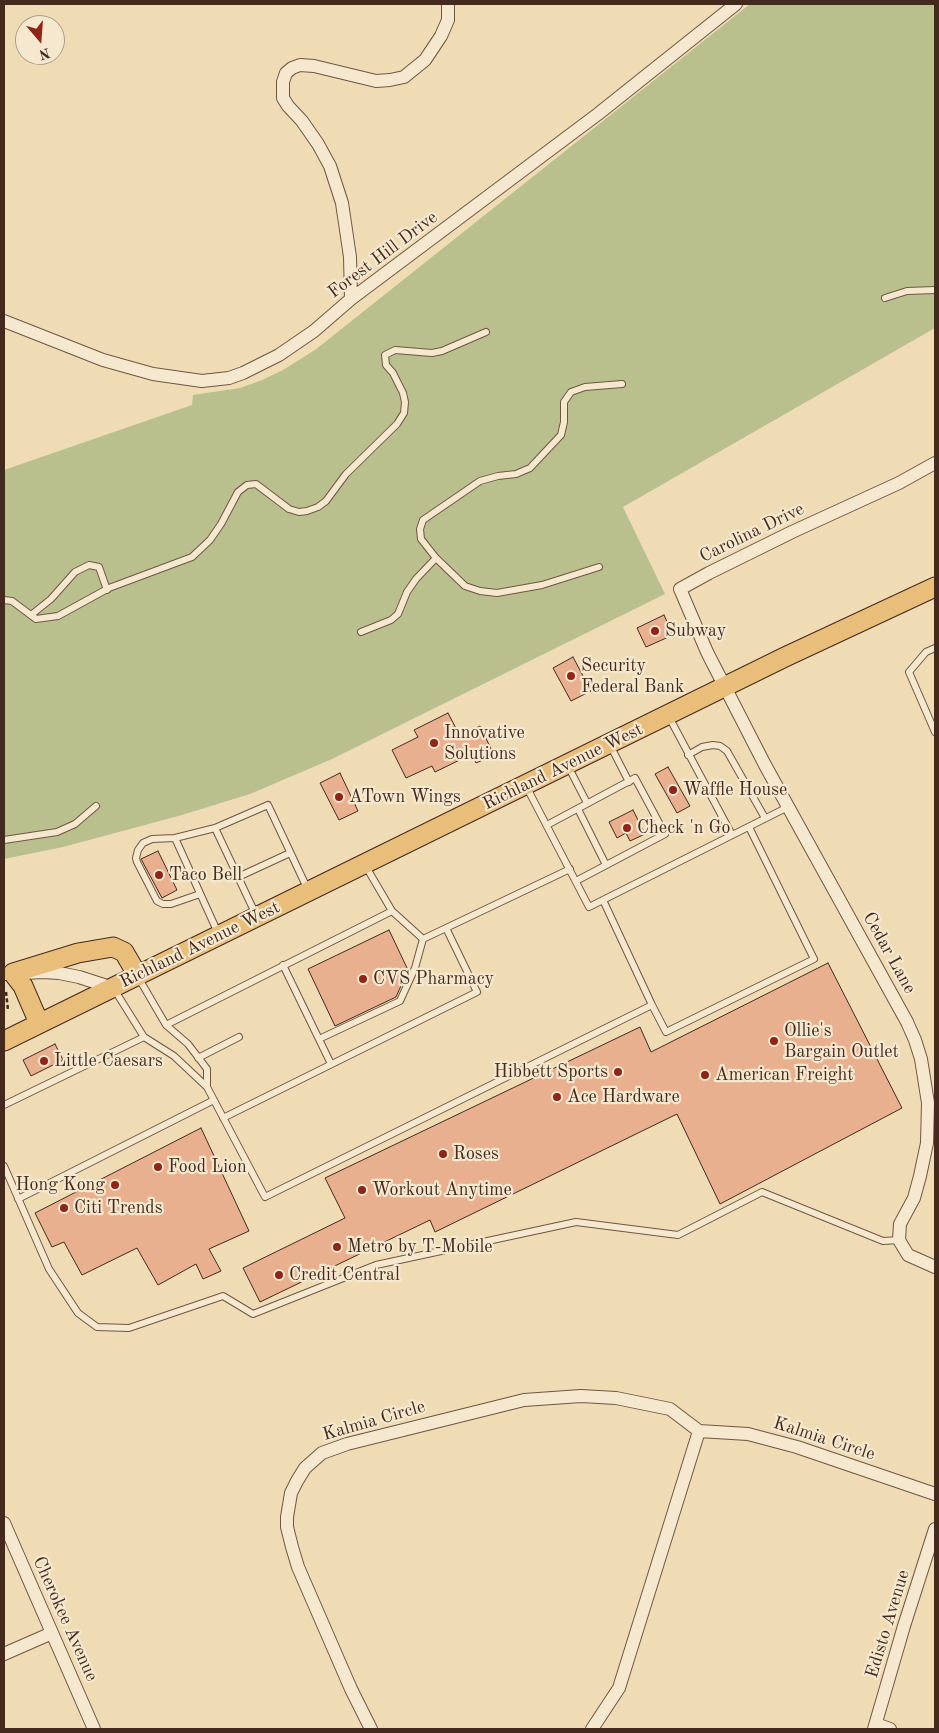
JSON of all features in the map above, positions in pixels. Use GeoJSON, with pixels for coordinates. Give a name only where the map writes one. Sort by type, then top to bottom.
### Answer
{"type":"FeatureCollection","features":[{"type":"Feature","properties":{"kind":"main road","name":"Richland Avenue West"},"geometry":{"type":"LineString","coordinates":[[4,1041],[726,686],[935,587]]}},
{"type":"Feature","properties":{"kind":"main road"},"geometry":{"type":"LineString","coordinates":[[9,974],[78,954],[113,947],[124,952],[138,976]]}},
{"type":"Feature","properties":{"kind":"main road"},"geometry":{"type":"LineString","coordinates":[[9,974],[23,986],[39,1023]]}},
{"type":"Feature","properties":{"kind":"street"},"geometry":{"type":"LineString","coordinates":[[352,299],[350,257],[342,203],[330,166],[318,144],[283,98],[283,82],[286,73],[300,65],[314,66],[376,81],[404,76],[425,60],[441,36],[448,20],[448,4]]}},
{"type":"Feature","properties":{"kind":"street","name":"Forest Hill Drive"},"geometry":{"type":"LineString","coordinates":[[4,321],[103,360],[153,374],[202,381],[216,380],[242,373],[279,355],[314,331],[352,299],[539,160],[736,4]]}},
{"type":"Feature","properties":{"kind":"street","name":"Carolina Drive"},"geometry":{"type":"LineString","coordinates":[[726,686],[707,652],[680,589],[792,532],[899,483],[935,463]]}},
{"type":"Feature","properties":{"kind":"street","name":"Cedar Lane"},"geometry":{"type":"LineString","coordinates":[[726,686],[765,765],[907,1022],[921,1059],[928,1103],[927,1143],[914,1198],[900,1224],[899,1240]]}},
{"type":"Feature","properties":{"kind":"street"},"geometry":{"type":"LineString","coordinates":[[9,974],[43,972],[59,974],[79,977],[114,988]]}},
{"type":"Feature","properties":{"kind":"street"},"geometry":{"type":"LineString","coordinates":[[899,1240],[908,1255],[935,1267]]}},
{"type":"Feature","properties":{"kind":"street","name":"Kalmia Circle"},"geometry":{"type":"LineString","coordinates":[[371,1729],[351,1689],[298,1567],[287,1527],[288,1505],[291,1493],[305,1468],[322,1453],[348,1444],[524,1400],[581,1396],[616,1398],[670,1409],[699,1431],[748,1434],[797,1448],[935,1494]]}},
{"type":"Feature","properties":{"kind":"street"},"geometry":{"type":"LineString","coordinates":[[592,1729],[618,1688],[699,1431]]}},
{"type":"Feature","properties":{"kind":"street","name":"Cherokee Avenue"},"geometry":{"type":"LineString","coordinates":[[4,1523],[94,1729]]}},
{"type":"Feature","properties":{"kind":"street","name":"Edisto Avenue"},"geometry":{"type":"LineString","coordinates":[[875,1727],[899,1642],[935,1529]]}},
{"type":"Feature","properties":{"kind":"street"},"geometry":{"type":"LineString","coordinates":[[4,1654],[52,1633]]}},
{"type":"Feature","properties":{"kind":"street"},"geometry":{"type":"LineString","coordinates":[[875,1727],[890,1729]]}},
{"type":"Feature","properties":{"kind":"lane"},"geometry":{"type":"LineString","coordinates":[[885,298],[907,291],[935,290]]}},
{"type":"Feature","properties":{"kind":"lane"},"geometry":{"type":"LineString","coordinates":[[4,600],[12,601],[36,619],[58,616],[107,590],[192,557],[210,540],[238,492],[247,485],[256,484],[289,509],[298,512],[318,507],[326,501],[346,474],[397,424],[404,413],[403,393],[386,365],[385,355],[395,350],[432,353],[442,351],[486,332]]}},
{"type":"Feature","properties":{"kind":"lane"},"geometry":{"type":"LineString","coordinates":[[599,567],[542,585],[497,593],[480,591],[465,586],[436,558],[421,539],[420,529],[423,520],[480,481],[516,474],[530,468],[561,435],[564,422],[564,402],[571,392],[585,387],[622,384]]}},
{"type":"Feature","properties":{"kind":"lane"},"geometry":{"type":"LineString","coordinates":[[361,632],[391,620],[398,614],[407,592],[416,579],[436,558]]}},
{"type":"Feature","properties":{"kind":"lane"},"geometry":{"type":"LineString","coordinates":[[31,615],[51,599],[75,572],[89,565],[99,567],[107,590]]}},
{"type":"Feature","properties":{"kind":"lane"},"geometry":{"type":"LineString","coordinates":[[935,648],[926,652],[909,672],[935,732]]}},
{"type":"Feature","properties":{"kind":"lane"},"geometry":{"type":"LineString","coordinates":[[668,715],[732,835]]}},
{"type":"Feature","properties":{"kind":"lane"},"geometry":{"type":"LineString","coordinates":[[610,744],[629,782]]}},
{"type":"Feature","properties":{"kind":"lane"},"geometry":{"type":"LineString","coordinates":[[688,755],[702,747],[713,745],[720,746],[727,751],[765,818]]}},
{"type":"Feature","properties":{"kind":"lane"},"geometry":{"type":"LineString","coordinates":[[567,765],[588,803]]}},
{"type":"Feature","properties":{"kind":"lane"},"geometry":{"type":"LineString","coordinates":[[547,825],[635,778],[664,834],[576,881]]}},
{"type":"Feature","properties":{"kind":"lane"},"geometry":{"type":"LineString","coordinates":[[526,785],[589,907],[788,807]]}},
{"type":"Feature","properties":{"kind":"lane"},"geometry":{"type":"LineString","coordinates":[[200,894],[171,904],[163,904],[155,898],[136,858],[138,850],[143,843],[152,839],[175,838],[216,828],[268,805],[308,891]]}},
{"type":"Feature","properties":{"kind":"lane"},"geometry":{"type":"LineString","coordinates":[[4,840],[57,832],[75,824],[96,806]]}},
{"type":"Feature","properties":{"kind":"lane"},"geometry":{"type":"LineString","coordinates":[[578,809],[606,865]]}},
{"type":"Feature","properties":{"kind":"lane"},"geometry":{"type":"LineString","coordinates":[[604,900],[666,1032],[814,959],[749,826]]}},
{"type":"Feature","properties":{"kind":"lane"},"geometry":{"type":"LineString","coordinates":[[216,828],[256,917]]}},
{"type":"Feature","properties":{"kind":"lane"},"geometry":{"type":"LineString","coordinates":[[175,838],[219,936]]}},
{"type":"Feature","properties":{"kind":"lane"},"geometry":{"type":"LineString","coordinates":[[238,877],[290,853]]}},
{"type":"Feature","properties":{"kind":"lane"},"geometry":{"type":"LineString","coordinates":[[364,863],[392,911],[423,939]]}},
{"type":"Feature","properties":{"kind":"lane"},"geometry":{"type":"LineString","coordinates":[[319,1039],[400,1001],[415,968],[423,939],[570,869]]}},
{"type":"Feature","properties":{"kind":"lane"},"geometry":{"type":"LineString","coordinates":[[166,1025],[392,911]]}},
{"type":"Feature","properties":{"kind":"lane"},"geometry":{"type":"LineString","coordinates":[[223,1118],[477,992],[446,928]]}},
{"type":"Feature","properties":{"kind":"lane"},"geometry":{"type":"LineString","coordinates":[[283,966],[331,1064]]}},
{"type":"Feature","properties":{"kind":"lane"},"geometry":{"type":"LineString","coordinates":[[138,976],[166,1025],[188,1044],[207,1069],[207,1087]]}},
{"type":"Feature","properties":{"kind":"lane"},"geometry":{"type":"LineString","coordinates":[[114,988],[144,1037],[174,1056],[207,1087],[265,1197],[652,1005]]}},
{"type":"Feature","properties":{"kind":"lane"},"geometry":{"type":"LineString","coordinates":[[4,1104],[144,1037]]}},
{"type":"Feature","properties":{"kind":"lane"},"geometry":{"type":"LineString","coordinates":[[198,1058],[239,1037]]}},
{"type":"Feature","properties":{"kind":"lane"},"geometry":{"type":"LineString","coordinates":[[18,1199],[214,1100]]}},
{"type":"Feature","properties":{"kind":"lane"},"geometry":{"type":"LineString","coordinates":[[4,1166],[49,1269],[78,1313],[97,1328],[129,1328],[223,1296],[253,1314],[376,1266],[576,1222],[678,1235],[762,1192],[882,1241],[899,1240]]}},
{"type":"Feature","properties":{"kind":"path"},"geometry":{"type":"LineString","coordinates":[[6,992],[8,1010]]}},
{"type":"Feature","properties":{"kind":"green space"},"geometry":{"type":"Polygon","coordinates":[[[750,4],[935,4],[935,328],[623,507],[665,594],[332,759],[250,794],[182,815],[63,847],[4,859],[4,470],[192,405],[193,395],[240,388],[283,370],[315,350],[750,4]]]}},
{"type":"Feature","properties":{"kind":"building","name":"Subway"},"geometry":{"type":"Polygon","coordinates":[[[664,615],[673,635],[646,647],[637,628],[664,615]]]}},
{"type":"Feature","properties":{"kind":"building","name":"Security Federal Bank"},"geometry":{"type":"Polygon","coordinates":[[[573,657],[591,691],[571,701],[553,668],[573,657]]]}},
{"type":"Feature","properties":{"kind":"building","name":"Innovative Solutions"},"geometry":{"type":"Polygon","coordinates":[[[448,713],[460,736],[480,726],[494,755],[476,763],[472,754],[435,772],[432,766],[406,778],[392,750],[418,737],[414,730],[448,713]]]}},
{"type":"Feature","properties":{"kind":"building","name":"Waffle House"},"geometry":{"type":"Polygon","coordinates":[[[668,767],[690,806],[677,813],[655,774],[668,767]]]}},
{"type":"Feature","properties":{"kind":"building","name":"ATown Wings"},"geometry":{"type":"Polygon","coordinates":[[[340,773],[358,811],[339,820],[320,783],[340,773]]]}},
{"type":"Feature","properties":{"kind":"building","name":"Check 'n Go"},"geometry":{"type":"Polygon","coordinates":[[[633,810],[645,834],[630,841],[626,833],[617,838],[609,822],[633,810]]]}},
{"type":"Feature","properties":{"kind":"building","name":"Taco Bell"},"geometry":{"type":"Polygon","coordinates":[[[158,851],[177,890],[162,898],[141,859],[158,851]]]}},
{"type":"Feature","properties":{"kind":"building","name":"CVS Pharmacy"},"geometry":{"type":"Polygon","coordinates":[[[389,930],[408,970],[396,997],[335,1026],[308,969],[389,930]]]}},
{"type":"Feature","properties":{"kind":"building"},"geometry":{"type":"Polygon","coordinates":[[[828,963],[902,1108],[720,1204],[677,1114],[435,1232],[430,1220],[260,1302],[243,1268],[345,1218],[325,1178],[640,1027],[651,1052],[828,963]]]}},
{"type":"Feature","properties":{"kind":"building","name":"Little Caesars"},"geometry":{"type":"Polygon","coordinates":[[[55,1044],[63,1060],[31,1076],[23,1060],[55,1044]]]}},
{"type":"Feature","properties":{"kind":"building"},"geometry":{"type":"Polygon","coordinates":[[[201,1128],[249,1231],[209,1249],[221,1271],[203,1279],[196,1264],[158,1285],[137,1248],[82,1275],[64,1242],[52,1247],[35,1213],[201,1128]]]}},
{"type":"Feature","properties":{"kind":"place","name":"Subway"},"geometry":{"type":"Point","coordinates":[655,631]}},
{"type":"Feature","properties":{"kind":"place","name":"Security Federal Bank"},"geometry":{"type":"Point","coordinates":[571,676]}},
{"type":"Feature","properties":{"kind":"place","name":"Innovative Solutions"},"geometry":{"type":"Point","coordinates":[434,743]}},
{"type":"Feature","properties":{"kind":"place","name":"Waffle House"},"geometry":{"type":"Point","coordinates":[673,790]}},
{"type":"Feature","properties":{"kind":"place","name":"ATown Wings"},"geometry":{"type":"Point","coordinates":[339,797]}},
{"type":"Feature","properties":{"kind":"place","name":"Check 'n Go"},"geometry":{"type":"Point","coordinates":[627,828]}},
{"type":"Feature","properties":{"kind":"place","name":"Taco Bell"},"geometry":{"type":"Point","coordinates":[159,875]}},
{"type":"Feature","properties":{"kind":"place","name":"CVS Pharmacy"},"geometry":{"type":"Point","coordinates":[363,979]}},
{"type":"Feature","properties":{"kind":"place","name":"Ollie's Bargain Outlet"},"geometry":{"type":"Point","coordinates":[774,1041]}},
{"type":"Feature","properties":{"kind":"place","name":"Little Caesars"},"geometry":{"type":"Point","coordinates":[44,1061]}},
{"type":"Feature","properties":{"kind":"place","name":"Hibbett Sports"},"geometry":{"type":"Point","coordinates":[618,1072]}},
{"type":"Feature","properties":{"kind":"place","name":"American Freight"},"geometry":{"type":"Point","coordinates":[705,1075]}},
{"type":"Feature","properties":{"kind":"place","name":"Ace Hardware"},"geometry":{"type":"Point","coordinates":[557,1097]}},
{"type":"Feature","properties":{"kind":"place","name":"Roses"},"geometry":{"type":"Point","coordinates":[443,1154]}},
{"type":"Feature","properties":{"kind":"place","name":"Food Lion"},"geometry":{"type":"Point","coordinates":[158,1167]}},
{"type":"Feature","properties":{"kind":"place","name":"Hong Kong"},"geometry":{"type":"Point","coordinates":[115,1185]}},
{"type":"Feature","properties":{"kind":"place","name":"Workout Anytime"},"geometry":{"type":"Point","coordinates":[362,1190]}},
{"type":"Feature","properties":{"kind":"place","name":"Citi Trends"},"geometry":{"type":"Point","coordinates":[64,1208]}},
{"type":"Feature","properties":{"kind":"place","name":"Metro by T-Mobile"},"geometry":{"type":"Point","coordinates":[337,1247]}},
{"type":"Feature","properties":{"kind":"place","name":"Credit Central"},"geometry":{"type":"Point","coordinates":[279,1275]}}]}
